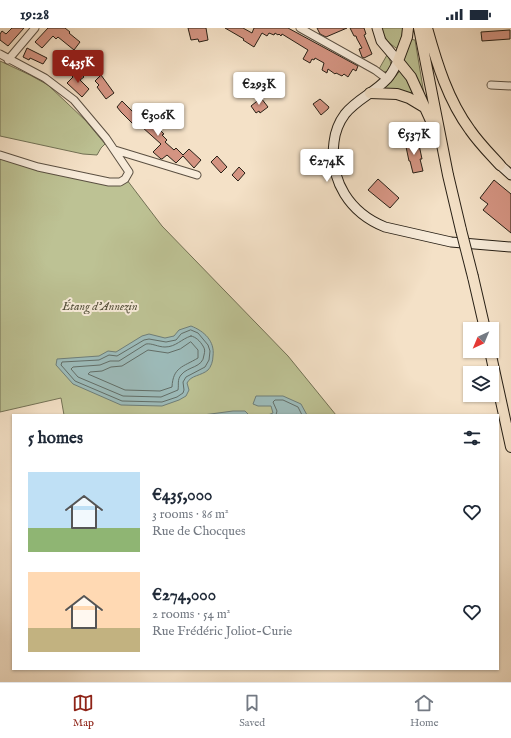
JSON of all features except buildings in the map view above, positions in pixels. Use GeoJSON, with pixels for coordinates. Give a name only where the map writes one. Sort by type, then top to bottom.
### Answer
{"type":"FeatureCollection","features":[{"type":"Feature","properties":{"kind":"main road"},"geometry":{"type":"LineString","coordinates":[[408,28],[407,37],[398,61],[411,77],[431,121],[448,175]]}},
{"type":"Feature","properties":{"kind":"main road"},"geometry":{"type":"LineString","coordinates":[[419,28],[448,175],[474,277],[484,322]]}},
{"type":"Feature","properties":{"kind":"main road"},"geometry":{"type":"LineString","coordinates":[[427,28],[436,59],[448,90],[458,110],[470,130],[500,165]]}},
{"type":"Feature","properties":{"kind":"main road"},"geometry":{"type":"LineString","coordinates":[[370,93],[397,94],[409,98],[424,107]]}},
{"type":"Feature","properties":{"kind":"main road"},"geometry":{"type":"LineString","coordinates":[[492,358],[511,447]]}},
{"type":"Feature","properties":{"kind":"street"},"geometry":{"type":"LineString","coordinates":[[8,60],[36,28]]}},
{"type":"Feature","properties":{"kind":"street"},"geometry":{"type":"LineString","coordinates":[[300,28],[375,70],[387,79]]}},
{"type":"Feature","properties":{"kind":"street"},"geometry":{"type":"LineString","coordinates":[[377,28],[380,41],[398,61],[387,79],[355,103],[343,115],[337,129],[333,152],[337,178],[343,194],[367,218],[375,223],[400,231],[451,242],[511,247]]}},
{"type":"Feature","properties":{"kind":"street"},"geometry":{"type":"LineString","coordinates":[[0,54],[8,60],[45,78],[74,100],[115,150],[129,172],[126,179],[120,182],[109,182],[38,167],[0,155]]}},
{"type":"Feature","properties":{"kind":"street"},"geometry":{"type":"LineString","coordinates":[[491,85],[511,86]]}},
{"type":"Feature","properties":{"kind":"street"},"geometry":{"type":"LineString","coordinates":[[115,150],[197,175]]}},
{"type":"Feature","properties":{"kind":"street"},"geometry":{"type":"LineString","coordinates":[[500,165],[511,175]]}},
{"type":"Feature","properties":{"kind":"green space"},"geometry":{"type":"Polygon","coordinates":[[[381,28],[406,28],[398,49],[387,40],[381,28]]]}},
{"type":"Feature","properties":{"kind":"green space"},"geometry":{"type":"Polygon","coordinates":[[[409,39],[415,40],[425,100],[402,61],[409,39]]]}},
{"type":"Feature","properties":{"kind":"green space"},"geometry":{"type":"Polygon","coordinates":[[[387,55],[391,67],[389,71],[384,72],[379,69],[387,55]]]}},
{"type":"Feature","properties":{"kind":"green space"},"geometry":{"type":"Polygon","coordinates":[[[0,61],[48,85],[86,121],[105,144],[97,155],[83,154],[0,136],[0,61]]]}},
{"type":"Feature","properties":{"kind":"green space"},"geometry":{"type":"Polygon","coordinates":[[[402,68],[421,102],[381,90],[402,68]]]}},
{"type":"Feature","properties":{"kind":"green space","name":"Étang d’Annezin"},"geometry":{"type":"Polygon","coordinates":[[[0,157],[58,174],[127,180],[162,226],[288,356],[335,414],[64,414],[61,398],[0,412],[0,157]]]}},
{"type":"Feature","properties":{"kind":"water"},"geometry":{"type":"Polygon","coordinates":[[[191,326],[208,337],[213,351],[212,364],[208,370],[189,380],[187,383],[189,390],[186,396],[162,406],[121,405],[73,384],[56,365],[57,359],[99,356],[108,351],[116,352],[142,336],[149,334],[165,338],[174,336],[179,330],[191,326]]]}},
{"type":"Feature","properties":{"kind":"water"},"geometry":{"type":"Polygon","coordinates":[[[256,396],[283,396],[301,404],[306,414],[270,414],[273,413],[271,406],[258,406],[253,404],[256,396]]]}},
{"type":"Feature","properties":{"kind":"water"},"geometry":{"type":"Polygon","coordinates":[[[245,411],[248,414],[210,414],[245,411]]]}}]}
